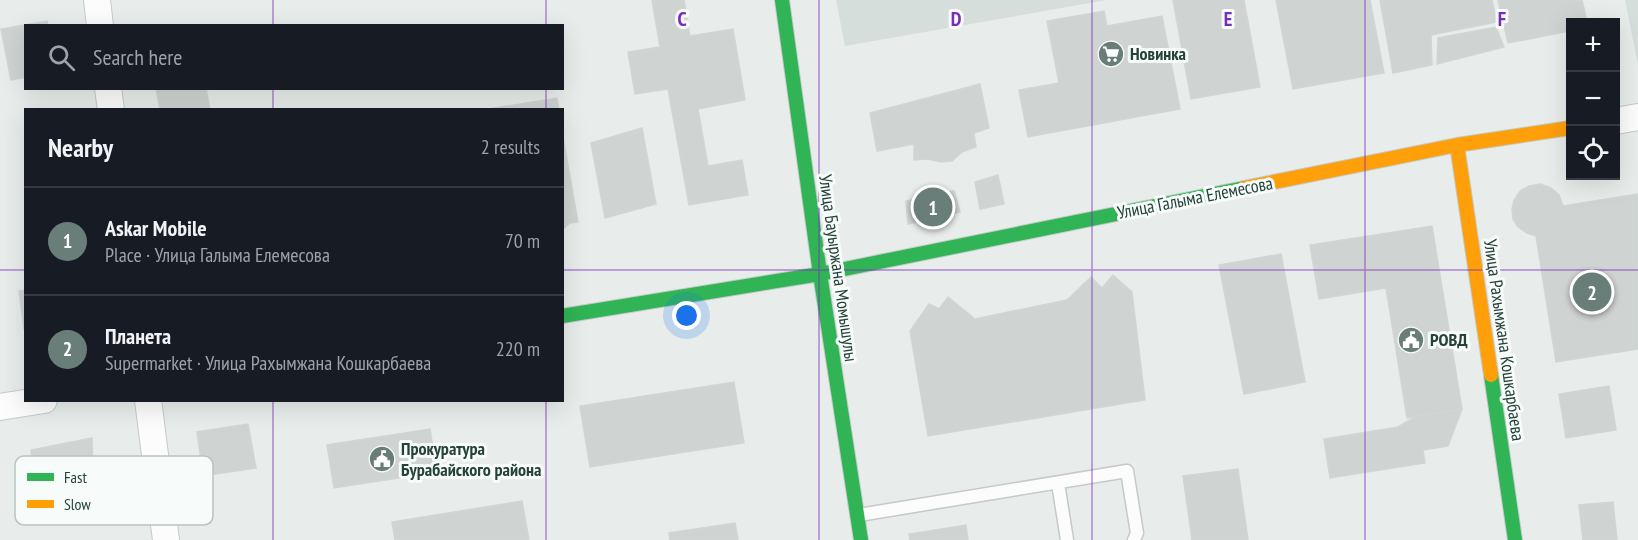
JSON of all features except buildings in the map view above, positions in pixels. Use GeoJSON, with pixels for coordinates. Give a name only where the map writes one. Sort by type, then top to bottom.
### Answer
{"type":"FeatureCollection","features":[{"type":"Feature","properties":{"kind":"street"},"geometry":{"type":"LineString","coordinates":[[97,0],[100,24]]}},
{"type":"Feature","properties":{"kind":"street","name":"Улица Бауыржана Момышулы"},"geometry":{"type":"LineString","coordinates":[[782,0],[820,274],[861,540]]}},
{"type":"Feature","properties":{"kind":"street"},"geometry":{"type":"LineString","coordinates":[[108,90],[111,108]]}},
{"type":"Feature","properties":{"kind":"street"},"geometry":{"type":"LineString","coordinates":[[1620,120],[1638,117]]}},
{"type":"Feature","properties":{"kind":"street","name":"Улица Галыма Елемесова"},"geometry":{"type":"LineString","coordinates":[[564,316],[820,274],[1457,145],[1566,129]]}},
{"type":"Feature","properties":{"kind":"street","name":"Улица Рахымжана Кошкарбаева"},"geometry":{"type":"LineString","coordinates":[[1457,145],[1515,540]]}},
{"type":"Feature","properties":{"kind":"street"},"geometry":{"type":"LineString","coordinates":[[0,407],[31,402]]}},
{"type":"Feature","properties":{"kind":"street"},"geometry":{"type":"LineString","coordinates":[[148,402],[155,456]]}},
{"type":"Feature","properties":{"kind":"street"},"geometry":{"type":"LineString","coordinates":[[164,525],[166,540]]}},
{"type":"Feature","properties":{"kind":"lane"},"geometry":{"type":"LineString","coordinates":[[858,515],[1127,471],[1137,533],[1134,540]]}},
{"type":"Feature","properties":{"kind":"lane"},"geometry":{"type":"LineString","coordinates":[[1058,483],[1067,540]]}},
{"type":"Feature","properties":{"kind":"shaded area"},"geometry":{"type":"Polygon","coordinates":[[[836,0],[1107,0],[845,46],[836,0]]]}},
{"type":"Feature","properties":{"kind":"shaded area"},"geometry":{"type":"Polygon","coordinates":[[[1625,0],[1638,0],[1638,65],[1625,0]]]}},
{"type":"Feature","properties":{"kind":"traffic: fast"},"geometry":{"type":"LineString","coordinates":[[782,0],[820,274],[861,540]]}},
{"type":"Feature","properties":{"kind":"traffic: fast"},"geometry":{"type":"LineString","coordinates":[[564,316],[820,274],[1244,188]]}},
{"type":"Feature","properties":{"kind":"traffic: fast"},"geometry":{"type":"LineString","coordinates":[[1491,375],[1515,540]]}},
{"type":"Feature","properties":{"kind":"traffic: slow"},"geometry":{"type":"LineString","coordinates":[[1244,188],[1457,145],[1566,129]]}},
{"type":"Feature","properties":{"kind":"traffic: slow"},"geometry":{"type":"LineString","coordinates":[[1457,145],[1491,375]]}},
{"type":"Feature","properties":{"kind":"place","name":"Новинка"},"geometry":{"type":"Point","coordinates":[1111,54]}},
{"type":"Feature","properties":{"kind":"place","name":"Askar Mobile"},"geometry":{"type":"Point","coordinates":[933,207]}},
{"type":"Feature","properties":{"kind":"place","name":"Планета"},"geometry":{"type":"Point","coordinates":[1592,292]}},
{"type":"Feature","properties":{"kind":"place","name":"РОВД"},"geometry":{"type":"Point","coordinates":[1411,340]}},
{"type":"Feature","properties":{"kind":"place","name":"Прокуратура Бурабайского района"},"geometry":{"type":"Point","coordinates":[382,459]}}]}
